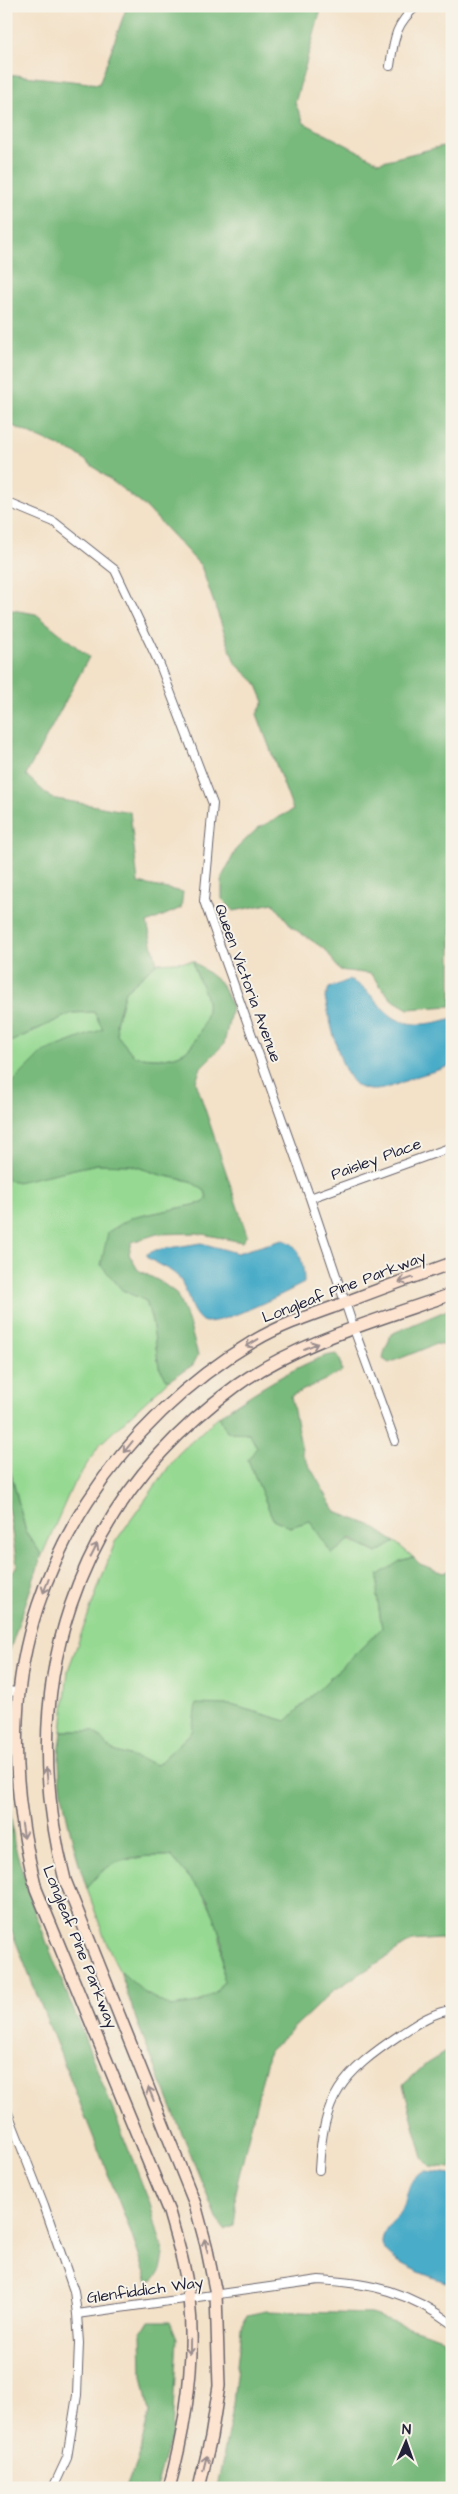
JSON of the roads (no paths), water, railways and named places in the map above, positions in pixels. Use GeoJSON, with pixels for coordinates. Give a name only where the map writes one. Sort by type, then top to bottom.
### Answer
{"type":"FeatureCollection","features":[{"type":"Feature","properties":{"kind":"main road","name":"Longleaf Pine Parkway"},"geometry":{"type":"LineString","coordinates":[[169,2488],[186,2421],[189,2375],[189,2298],[180,2250],[169,2212],[36,1889],[26,1848],[16,1769],[19,1692],[27,1646],[58,1556],[80,1514],[105,1475],[132,1442],[170,1402],[227,1358],[282,1326],[452,1263]]}},
{"type":"Feature","properties":{"kind":"main road","name":"Longleaf Pine Parkway"},"geometry":{"type":"LineString","coordinates":[[199,2488],[214,2423],[219,2386],[216,2294],[195,2204],[65,1880],[55,1842],[46,1768],[49,1696],[56,1653],[85,1568],[101,1536],[120,1507],[155,1461],[190,1424],[237,1385],[295,1353],[354,1329],[452,1294]]}},
{"type":"Feature","properties":{"kind":"street"},"geometry":{"type":"LineString","coordinates":[[390,66],[395,34],[404,17],[417,6]]}},
{"type":"Feature","properties":{"kind":"street","name":"Queen Victoria Avenue"},"geometry":{"type":"LineString","coordinates":[[6,502],[54,522],[115,570],[160,666],[213,804],[204,901],[395,1441]]}},
{"type":"Feature","properties":{"kind":"street","name":"Paisley Place"},"geometry":{"type":"LineString","coordinates":[[310,1198],[452,1147]]}},
{"type":"Feature","properties":{"kind":"street"},"geometry":{"type":"LineString","coordinates":[[6,1691],[19,1692]]}},
{"type":"Feature","properties":{"kind":"street"},"geometry":{"type":"LineString","coordinates":[[318,2170],[320,2141],[326,2115],[335,2094],[346,2078],[364,2059],[422,2020],[452,2010]]}},
{"type":"Feature","properties":{"kind":"street"},"geometry":{"type":"LineString","coordinates":[[6,2108],[44,2205],[74,2291],[78,2314],[77,2395],[67,2458],[53,2488]]}},
{"type":"Feature","properties":{"kind":"street","name":"Glenfiddich Way"},"geometry":{"type":"LineString","coordinates":[[78,2314],[319,2280],[357,2282],[392,2292],[431,2308],[452,2324]]}},
{"type":"Feature","properties":{"kind":"water"},"geometry":{"type":"Polygon","coordinates":[[[349,980],[361,986],[388,1013],[402,1022],[427,1024],[452,1018],[452,1065],[388,1088],[373,1090],[359,1087],[346,1072],[341,1060],[325,998],[329,988],[349,980]]]}},
{"type":"Feature","properties":{"kind":"water"},"geometry":{"type":"Polygon","coordinates":[[[282,1240],[293,1245],[297,1251],[302,1263],[304,1283],[236,1315],[209,1322],[202,1321],[194,1312],[184,1286],[178,1277],[170,1270],[147,1257],[147,1254],[156,1250],[201,1243],[237,1253],[282,1240]]]}},
{"type":"Feature","properties":{"kind":"water"},"geometry":{"type":"Polygon","coordinates":[[[425,2171],[452,2174],[451,2284],[399,2262],[384,2248],[382,2241],[388,2227],[404,2205],[412,2180],[425,2171]]]}}]}
